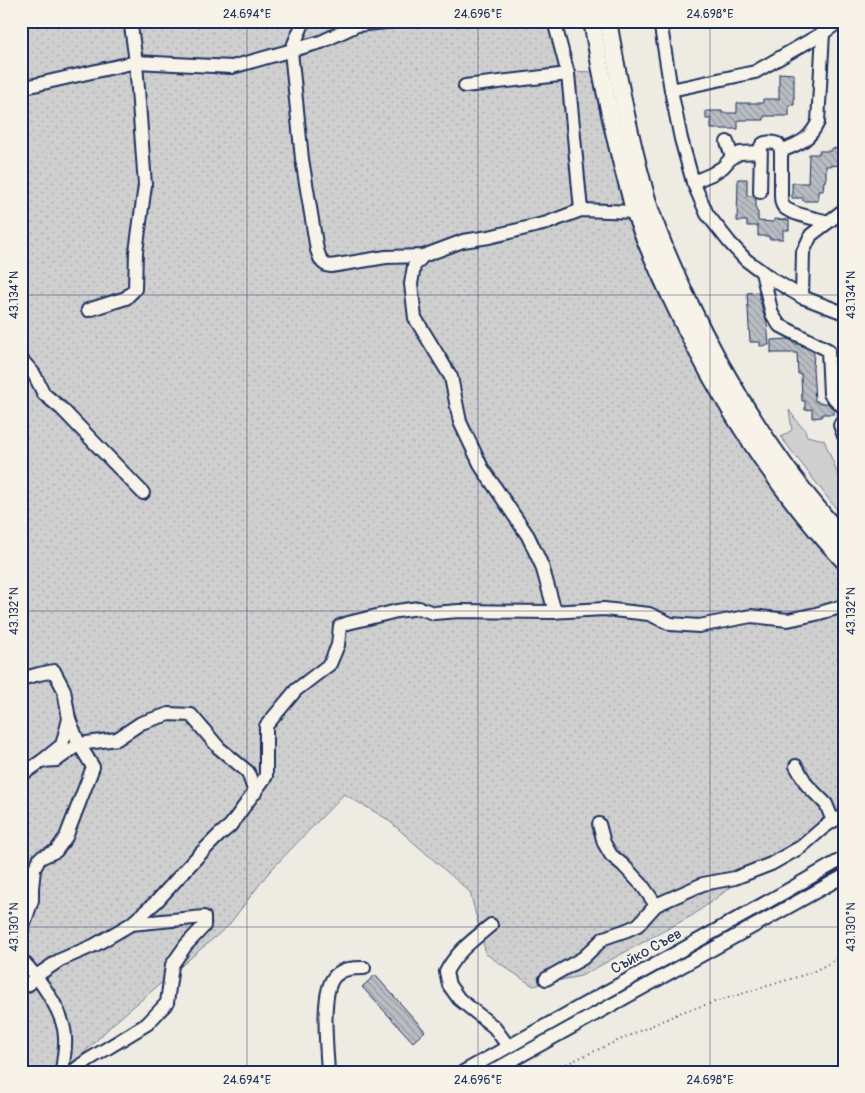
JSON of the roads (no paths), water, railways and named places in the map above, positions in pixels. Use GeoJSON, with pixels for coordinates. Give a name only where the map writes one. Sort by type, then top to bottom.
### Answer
{"type":"FeatureCollection","features":[{"type":"Feature","properties":{"kind":"main road"},"geometry":{"type":"LineString","coordinates":[[592,21],[603,84],[635,212],[655,263],[687,333],[722,396],[758,454],[790,498],[844,561]]}},
{"type":"Feature","properties":{"kind":"main road"},"geometry":{"type":"LineString","coordinates":[[608,21],[617,76],[632,145],[650,208],[668,257],[702,330],[736,392],[805,492],[841,535]]}},
{"type":"Feature","properties":{"kind":"street"},"geometry":{"type":"LineString","coordinates":[[88,310],[126,298],[135,289],[136,252],[145,185],[136,62],[130,21]]}},
{"type":"Feature","properties":{"kind":"street"},"geometry":{"type":"LineString","coordinates":[[304,21],[291,51],[302,159],[317,250],[321,262],[326,266],[386,257],[423,256],[462,241],[489,237],[547,223],[581,210],[635,212]]}},
{"type":"Feature","properties":{"kind":"street"},"geometry":{"type":"LineString","coordinates":[[21,88],[136,62],[232,67],[321,42],[356,25],[395,21]]}},
{"type":"Feature","properties":{"kind":"street"},"geometry":{"type":"LineString","coordinates":[[554,21],[568,74],[581,210]]}},
{"type":"Feature","properties":{"kind":"street"},"geometry":{"type":"LineString","coordinates":[[660,21],[670,90],[681,139],[693,182],[707,214],[746,260],[762,272],[802,296],[844,313]]}},
{"type":"Feature","properties":{"kind":"street"},"geometry":{"type":"LineString","coordinates":[[670,90],[755,72],[823,33],[840,21]]}},
{"type":"Feature","properties":{"kind":"street"},"geometry":{"type":"LineString","coordinates":[[781,151],[809,137],[818,122],[823,33]]}},
{"type":"Feature","properties":{"kind":"street"},"geometry":{"type":"LineString","coordinates":[[464,86],[568,74]]}},
{"type":"Feature","properties":{"kind":"street"},"geometry":{"type":"LineString","coordinates":[[727,142],[732,157]]}},
{"type":"Feature","properties":{"kind":"street"},"geometry":{"type":"LineString","coordinates":[[760,192],[760,152],[762,143],[778,144],[781,151],[781,195],[785,208],[791,212],[828,222]]}},
{"type":"Feature","properties":{"kind":"street"},"geometry":{"type":"LineString","coordinates":[[693,182],[712,174],[723,167],[732,157],[740,153],[760,152]]}},
{"type":"Feature","properties":{"kind":"street"},"geometry":{"type":"LineString","coordinates":[[802,296],[803,252],[811,235],[844,210]]}},
{"type":"Feature","properties":{"kind":"street"},"geometry":{"type":"LineString","coordinates":[[423,256],[414,266],[411,284],[415,318],[451,377],[460,422],[482,468],[528,536],[542,566],[555,612]]}},
{"type":"Feature","properties":{"kind":"street"},"geometry":{"type":"LineString","coordinates":[[762,272],[772,314],[779,325],[828,350],[830,394],[844,408]]}},
{"type":"Feature","properties":{"kind":"street"},"geometry":{"type":"LineString","coordinates":[[21,359],[34,374],[44,394],[62,409],[143,493]]}},
{"type":"Feature","properties":{"kind":"street"},"geometry":{"type":"LineString","coordinates":[[844,418],[840,425],[844,436]]}},
{"type":"Feature","properties":{"kind":"street"},"geometry":{"type":"LineString","coordinates":[[21,988],[60,960],[95,945],[131,924],[157,901],[198,856],[230,826],[266,776],[266,726],[296,690],[330,664],[338,645],[340,626],[397,611],[419,608],[434,613],[459,611],[555,612],[604,609],[649,614],[671,624],[698,626],[751,616],[788,620],[844,606]]}},
{"type":"Feature","properties":{"kind":"street"},"geometry":{"type":"LineString","coordinates":[[21,679],[54,672],[64,690],[69,719],[79,744],[93,767],[66,837],[56,851],[40,858],[27,885],[32,900],[21,932]]}},
{"type":"Feature","properties":{"kind":"street"},"geometry":{"type":"LineString","coordinates":[[42,761],[57,760],[79,744],[117,739],[141,723],[169,714],[191,715],[219,748],[248,772],[255,793]]}},
{"type":"Feature","properties":{"kind":"street"},"geometry":{"type":"LineString","coordinates":[[21,775],[62,744],[69,719]]}},
{"type":"Feature","properties":{"kind":"street"},"geometry":{"type":"LineString","coordinates":[[546,979],[583,958],[604,938],[638,925],[656,905],[703,884],[735,878],[771,864],[801,847],[824,827],[838,819],[807,785],[796,766]]}},
{"type":"Feature","properties":{"kind":"street"},"geometry":{"type":"LineString","coordinates":[[599,824],[604,843],[611,855],[642,885],[656,905]]}},
{"type":"Feature","properties":{"kind":"street","name":"Съйко Съев"},"geometry":{"type":"LineString","coordinates":[[463,1072],[844,858]]}},
{"type":"Feature","properties":{"kind":"street","name":"Съйко Съев"},"geometry":{"type":"LineString","coordinates":[[491,1072],[844,876]]}},
{"type":"Feature","properties":{"kind":"street"},"geometry":{"type":"LineString","coordinates":[[72,1072],[147,1024],[167,1003],[172,965],[186,945],[204,926],[204,917],[131,924]]}},
{"type":"Feature","properties":{"kind":"street"},"geometry":{"type":"LineString","coordinates":[[491,925],[453,959],[446,972],[449,984],[459,999],[494,1027],[508,1046]]}},
{"type":"Feature","properties":{"kind":"street"},"geometry":{"type":"LineString","coordinates":[[22,965],[36,976],[60,1016],[65,1036],[62,1072]]}},
{"type":"Feature","properties":{"kind":"street"},"geometry":{"type":"LineString","coordinates":[[328,1072],[327,993],[334,976],[347,968],[364,968]]}}]}
